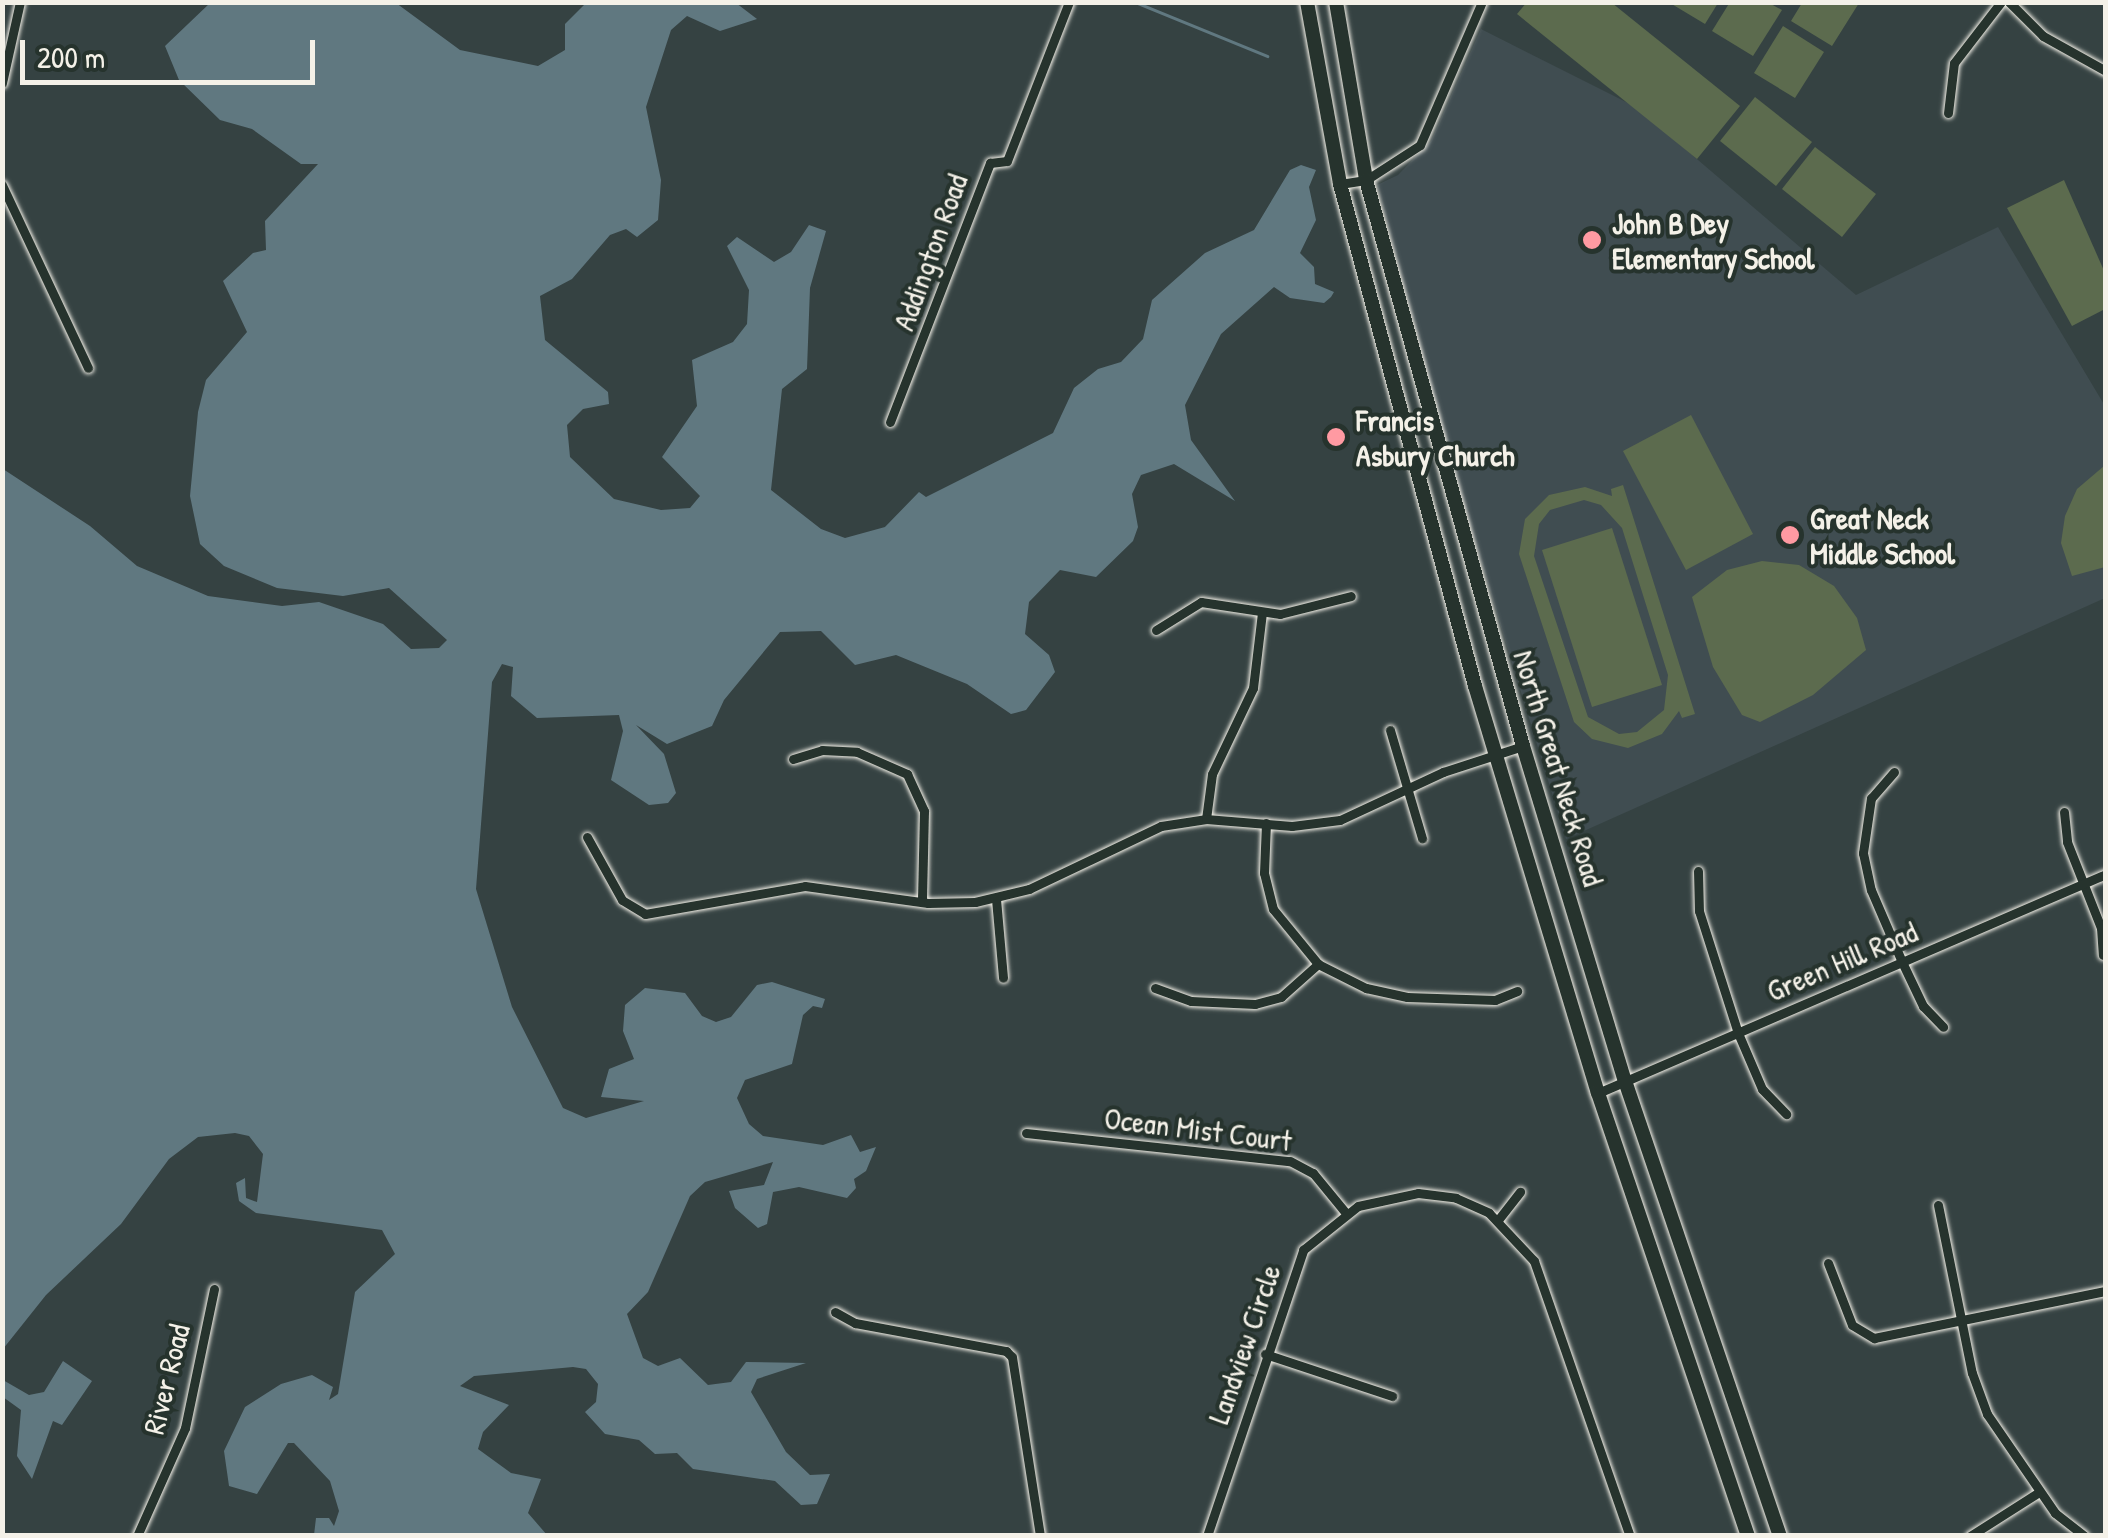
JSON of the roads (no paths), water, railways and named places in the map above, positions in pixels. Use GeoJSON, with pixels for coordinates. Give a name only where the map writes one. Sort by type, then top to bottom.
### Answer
{"type":"FeatureCollection","features":[{"type":"Feature","properties":{"kind":"main road","name":"North Great Neck Road"},"geometry":{"type":"LineString","coordinates":[[1307,2],[1340,184],[1495,755],[1598,1093],[1748,1536]]}},
{"type":"Feature","properties":{"kind":"main road","name":"North Great Neck Road"},"geometry":{"type":"LineString","coordinates":[[1336,2],[1366,180],[1523,746],[1625,1081],[1780,1536]]}},
{"type":"Feature","properties":{"kind":"street"},"geometry":{"type":"LineString","coordinates":[[2,83],[20,2]]}},
{"type":"Feature","properties":{"kind":"street","name":"Addington Road"},"geometry":{"type":"LineString","coordinates":[[890,422],[990,163],[1007,161],[1069,2]]}},
{"type":"Feature","properties":{"kind":"street"},"geometry":{"type":"LineString","coordinates":[[1340,184],[1366,180],[1420,145],[1482,2]]}},
{"type":"Feature","properties":{"kind":"street"},"geometry":{"type":"LineString","coordinates":[[1948,113],[1954,64],[2001,2]]}},
{"type":"Feature","properties":{"kind":"street"},"geometry":{"type":"LineString","coordinates":[[2009,2],[2043,36],[2106,71]]}},
{"type":"Feature","properties":{"kind":"street"},"geometry":{"type":"LineString","coordinates":[[2,184],[88,368]]}},
{"type":"Feature","properties":{"kind":"street"},"geometry":{"type":"LineString","coordinates":[[1156,630],[1201,602],[1262,613],[1302,611],[1351,596]]}},
{"type":"Feature","properties":{"kind":"street"},"geometry":{"type":"LineString","coordinates":[[1206,819],[1212,774],[1254,688],[1262,613]]}},
{"type":"Feature","properties":{"kind":"street"},"geometry":{"type":"LineString","coordinates":[[1390,730],[1422,838]]}},
{"type":"Feature","properties":{"kind":"street"},"geometry":{"type":"LineString","coordinates":[[587,838],[622,900],[645,914],[805,886],[922,902],[996,898],[1141,832],[1206,819],[1266,823],[1340,820],[1407,788],[1523,746]]}},
{"type":"Feature","properties":{"kind":"street"},"geometry":{"type":"LineString","coordinates":[[793,759],[822,750],[856,752],[907,774],[924,811],[922,902]]}},
{"type":"Feature","properties":{"kind":"street"},"geometry":{"type":"LineString","coordinates":[[1894,772],[1871,798],[1863,853],[1871,890],[1902,962],[1923,1006],[1944,1026]]}},
{"type":"Feature","properties":{"kind":"street"},"geometry":{"type":"LineString","coordinates":[[2064,812],[2083,884],[2101,928],[2103,955]]}},
{"type":"Feature","properties":{"kind":"street"},"geometry":{"type":"LineString","coordinates":[[1266,823],[1264,874],[1273,909],[1318,964],[1366,988],[1407,997],[1494,1000],[1517,991]]}},
{"type":"Feature","properties":{"kind":"street"},"geometry":{"type":"LineString","coordinates":[[1698,871],[1699,911],[1738,1033],[1762,1089],[1786,1114]]}},
{"type":"Feature","properties":{"kind":"street","name":"Green Hill Road"},"geometry":{"type":"LineString","coordinates":[[1598,1093],[2106,874]]}},
{"type":"Feature","properties":{"kind":"street"},"geometry":{"type":"LineString","coordinates":[[996,898],[1002,978]]}},
{"type":"Feature","properties":{"kind":"street"},"geometry":{"type":"LineString","coordinates":[[1154,988],[1192,1001],[1255,1004],[1281,997],[1318,964]]}},
{"type":"Feature","properties":{"kind":"street","name":"Ocean Mist Court"},"geometry":{"type":"LineString","coordinates":[[1026,1133],[1290,1161],[1313,1173],[1345,1212]]}},
{"type":"Feature","properties":{"kind":"street"},"geometry":{"type":"LineString","coordinates":[[1498,1220],[1520,1192]]}},
{"type":"Feature","properties":{"kind":"street","name":"Landview Circle"},"geometry":{"type":"LineString","coordinates":[[1207,1536],[1295,1265],[1314,1237],[1345,1212],[1376,1198],[1418,1193],[1456,1198],[1498,1220],[1542,1276],[1630,1536]]}},
{"type":"Feature","properties":{"kind":"street"},"geometry":{"type":"LineString","coordinates":[[1938,1204],[1960,1318],[1987,1414],[2039,1492],[2084,1536]]}},
{"type":"Feature","properties":{"kind":"street"},"geometry":{"type":"LineString","coordinates":[[1828,1263],[1848,1318],[1866,1336],[1884,1338],[1960,1318],[2106,1292]]}},
{"type":"Feature","properties":{"kind":"street","name":"River Road"},"geometry":{"type":"LineString","coordinates":[[137,1536],[185,1428],[214,1289]]}},
{"type":"Feature","properties":{"kind":"street"},"geometry":{"type":"LineString","coordinates":[[836,1312],[855,1323],[1006,1351],[1012,1358],[1040,1536]]}},
{"type":"Feature","properties":{"kind":"street"},"geometry":{"type":"LineString","coordinates":[[1265,1354],[1392,1396]]}},
{"type":"Feature","properties":{"kind":"street"},"geometry":{"type":"LineString","coordinates":[[1970,1536],[2039,1492]]}},
{"type":"Feature","properties":{"kind":"water"},"geometry":{"type":"Polygon","coordinates":[[[210,3],[396,3],[460,50],[538,66],[565,50],[565,24],[586,3],[736,3],[757,19],[720,31],[687,16],[671,30],[646,107],[661,180],[658,220],[637,237],[626,229],[610,235],[572,279],[540,296],[545,340],[608,392],[609,404],[583,409],[567,425],[570,457],[614,499],[661,510],[690,508],[700,496],[662,457],[697,406],[692,360],[733,342],[747,324],[749,290],[727,246],[737,237],[774,262],[791,252],[809,225],[826,231],[810,288],[807,369],[782,389],[771,490],[821,529],[845,538],[885,527],[919,492],[926,497],[1053,433],[1074,388],[1098,369],[1121,362],[1143,339],[1152,300],[1205,253],[1254,230],[1290,170],[1301,165],[1316,170],[1309,187],[1316,220],[1300,253],[1314,267],[1315,284],[1334,292],[1324,303],[1290,298],[1274,287],[1221,334],[1185,405],[1191,440],[1235,501],[1174,464],[1141,475],[1132,494],[1138,527],[1133,541],[1096,577],[1060,570],[1029,602],[1025,634],[1049,655],[1055,672],[1026,710],[1011,714],[967,684],[896,655],[855,665],[821,631],[780,632],[724,700],[712,726],[667,744],[636,725],[664,754],[676,793],[668,803],[649,805],[611,780],[623,731],[619,715],[537,718],[511,696],[513,667],[502,664],[492,682],[476,889],[512,1007],[563,1108],[586,1118],[644,1101],[601,1097],[609,1069],[634,1059],[623,1031],[625,1005],[645,988],[685,993],[702,1016],[716,1022],[731,1017],[757,985],[772,982],[825,999],[822,1008],[813,1006],[803,1015],[792,1064],[745,1080],[737,1098],[749,1124],[763,1136],[823,1145],[851,1135],[860,1152],[876,1147],[866,1171],[854,1179],[856,1188],[847,1198],[799,1187],[773,1192],[767,1224],[758,1228],[735,1208],[729,1191],[764,1185],[773,1162],[705,1182],[690,1196],[648,1292],[627,1314],[643,1358],[658,1366],[680,1358],[708,1385],[731,1382],[746,1362],[806,1363],[757,1379],[751,1392],[786,1452],[810,1475],[830,1474],[817,1504],[801,1505],[775,1481],[693,1469],[677,1453],[655,1454],[639,1440],[605,1434],[585,1412],[596,1402],[598,1384],[586,1369],[573,1367],[474,1376],[460,1386],[509,1405],[483,1432],[478,1449],[511,1473],[541,1479],[528,1513],[547,1535],[314,1535],[316,1518],[329,1518],[334,1526],[339,1511],[330,1481],[294,1443],[288,1443],[257,1494],[229,1486],[224,1451],[245,1407],[281,1384],[312,1375],[333,1387],[329,1400],[338,1394],[355,1292],[395,1254],[382,1230],[256,1213],[239,1201],[236,1183],[245,1178],[246,1198],[257,1202],[263,1154],[249,1136],[235,1133],[198,1137],[169,1159],[121,1224],[46,1295],[3,1349],[3,469],[90,526],[137,566],[208,596],[282,606],[319,602],[383,624],[411,649],[439,648],[447,640],[389,588],[343,596],[277,588],[224,566],[200,544],[190,496],[198,412],[206,380],[247,332],[223,281],[253,253],[266,250],[265,221],[318,164],[301,164],[252,129],[220,120],[179,80],[165,46],[210,3]]]}},
{"type":"Feature","properties":{"kind":"water"},"geometry":{"type":"Polygon","coordinates":[[[63,1361],[92,1381],[62,1425],[53,1421],[32,1479],[17,1456],[21,1410],[3,1397],[3,1380],[29,1395],[44,1392],[63,1361]]]}},
{"type":"Feature","properties":{"kind":"waterway"},"geometry":{"type":"LineString","coordinates":[[1135,2],[1267,56]]}},
{"type":"Feature","properties":{"kind":"place","name":"John B Dey Elementary School"},"geometry":{"type":"Point","coordinates":[1592,240]}},
{"type":"Feature","properties":{"kind":"place","name":"Francis Asbury Church"},"geometry":{"type":"Point","coordinates":[1336,437]}},
{"type":"Feature","properties":{"kind":"place","name":"Great Neck Middle School"},"geometry":{"type":"Point","coordinates":[1790,535]}}]}
